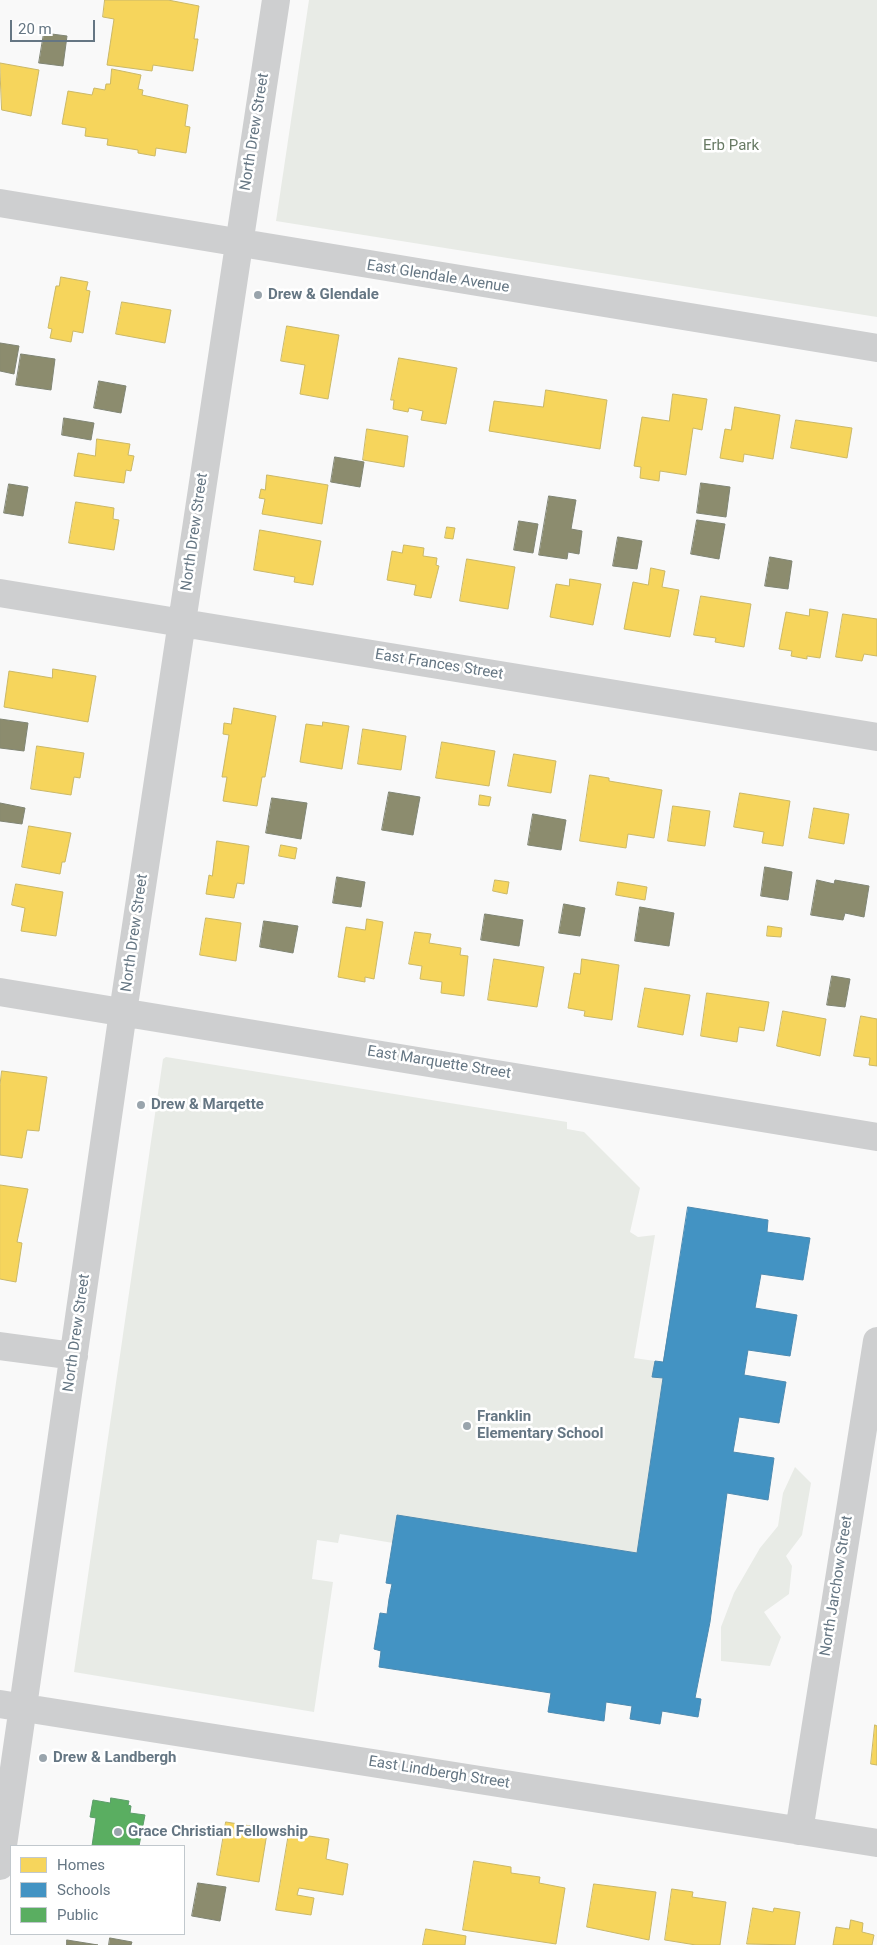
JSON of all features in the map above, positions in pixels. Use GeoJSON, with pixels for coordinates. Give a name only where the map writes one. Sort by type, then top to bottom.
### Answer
{"type":"FeatureCollection","features":[{"type":"Feature","properties":{"kind":"street","name":"North Drew Street"},"geometry":{"type":"LineString","coordinates":[[0,1866],[11,1706],[74,1356],[123,1012],[276,0]]}},
{"type":"Feature","properties":{"kind":"street","name":"East Glendale Avenue"},"geometry":{"type":"LineString","coordinates":[[0,203],[877,348]]}},
{"type":"Feature","properties":{"kind":"street","name":"East Frances Street"},"geometry":{"type":"LineString","coordinates":[[0,594],[877,737]]}},
{"type":"Feature","properties":{"kind":"street","name":"East Marquette Street"},"geometry":{"type":"LineString","coordinates":[[0,992],[877,1137]]}},
{"type":"Feature","properties":{"kind":"street","name":"North Jarchow Street"},"geometry":{"type":"LineString","coordinates":[[799,1830],[865,1486],[877,1341]]}},
{"type":"Feature","properties":{"kind":"street"},"geometry":{"type":"LineString","coordinates":[[0,1346],[74,1356]]}},
{"type":"Feature","properties":{"kind":"street","name":"East Lindbergh Street"},"geometry":{"type":"LineString","coordinates":[[11,1706],[877,1843]]}},
{"type":"Feature","properties":{"kind":"green space","name":"Erb Park"},"geometry":{"type":"Polygon","coordinates":[[[309,0],[877,0],[877,317],[276,221],[309,0]]]}},
{"type":"Feature","properties":{"kind":"green space","name":"Franklin Elementary School"},"geometry":{"type":"Polygon","coordinates":[[[166,1057],[567,1122],[567,1129],[584,1132],[640,1188],[630,1232],[638,1237],[655,1235],[634,1358],[655,1361],[652,1376],[663,1378],[637,1553],[397,1515],[393,1543],[340,1534],[338,1543],[317,1540],[312,1579],[333,1582],[314,1712],[74,1672],[163,1059],[166,1057]]]}},
{"type":"Feature","properties":{"kind":"green space"},"geometry":{"type":"Polygon","coordinates":[[[795,1467],[811,1483],[802,1535],[786,1556],[792,1566],[789,1594],[764,1612],[781,1637],[770,1666],[721,1661],[721,1627],[734,1593],[760,1548],[778,1526],[783,1493],[795,1467]]]}},
{"type":"Feature","properties":{"kind":"building: Homes"},"geometry":{"type":"Polygon","coordinates":[[[105,0],[168,0],[199,6],[194,39],[198,39],[193,71],[153,65],[152,71],[107,65],[114,19],[103,17],[105,0]]]}},
{"type":"Feature","properties":{"kind":"building: Homes"},"geometry":{"type":"Polygon","coordinates":[[[0,63],[39,70],[31,116],[2,110],[0,63]]]}},
{"type":"Feature","properties":{"kind":"building: Homes"},"geometry":{"type":"Polygon","coordinates":[[[112,69],[141,75],[138,89],[143,90],[142,95],[188,105],[185,126],[190,127],[186,153],[156,148],[155,156],[138,153],[138,150],[107,145],[108,139],[85,136],[86,128],[62,124],[68,91],[92,95],[94,88],[105,90],[106,84],[110,84],[112,69]]]}},
{"type":"Feature","properties":{"kind":"building: Homes"},"geometry":{"type":"Polygon","coordinates":[[[61,277],[88,282],[86,290],[90,291],[83,333],[73,331],[71,342],[50,338],[52,329],[48,328],[56,286],[59,286],[61,277]]]}},
{"type":"Feature","properties":{"kind":"building: Homes"},"geometry":{"type":"Polygon","coordinates":[[[122,302],[171,310],[165,343],[116,334],[122,302]]]}},
{"type":"Feature","properties":{"kind":"building: Homes"},"geometry":{"type":"Polygon","coordinates":[[[287,326],[339,335],[328,399],[300,394],[305,365],[281,361],[287,326]]]}},
{"type":"Feature","properties":{"kind":"building: Homes"},"geometry":{"type":"Polygon","coordinates":[[[399,358],[457,368],[446,424],[421,420],[423,411],[409,408],[408,412],[393,409],[394,400],[391,400],[399,358]]]}},
{"type":"Feature","properties":{"kind":"building: Homes"},"geometry":{"type":"Polygon","coordinates":[[[546,390],[607,400],[600,449],[489,431],[494,401],[543,407],[546,390]]]}},
{"type":"Feature","properties":{"kind":"building: Homes"},"geometry":{"type":"Polygon","coordinates":[[[673,394],[707,399],[702,430],[693,428],[686,475],[660,471],[659,481],[640,478],[641,467],[634,466],[642,417],[669,421],[673,394]]]}},
{"type":"Feature","properties":{"kind":"building: Homes"},"geometry":{"type":"Polygon","coordinates":[[[735,407],[780,415],[773,459],[744,454],[743,462],[720,458],[725,429],[731,430],[735,407]]]}},
{"type":"Feature","properties":{"kind":"building: Homes"},"geometry":{"type":"Polygon","coordinates":[[[796,420],[852,428],[847,458],[791,448],[796,420]]]}},
{"type":"Feature","properties":{"kind":"building: Homes"},"geometry":{"type":"Polygon","coordinates":[[[367,429],[408,436],[404,467],[363,460],[367,429]]]}},
{"type":"Feature","properties":{"kind":"building: Homes"},"geometry":{"type":"Polygon","coordinates":[[[97,439],[130,444],[128,455],[134,456],[131,471],[126,470],[124,483],[74,476],[78,453],[95,456],[97,439]]]}},
{"type":"Feature","properties":{"kind":"building: Homes"},"geometry":{"type":"Polygon","coordinates":[[[267,475],[328,485],[322,524],[262,514],[265,499],[259,498],[261,489],[265,490],[267,475]]]}},
{"type":"Feature","properties":{"kind":"building: Homes"},"geometry":{"type":"Polygon","coordinates":[[[76,502],[114,508],[113,519],[119,520],[114,550],[69,543],[76,502]]]}},
{"type":"Feature","properties":{"kind":"building: Homes"},"geometry":{"type":"Polygon","coordinates":[[[447,527],[455,528],[453,539],[445,538],[447,527]]]}},
{"type":"Feature","properties":{"kind":"building: Homes"},"geometry":{"type":"Polygon","coordinates":[[[260,530],[321,541],[313,585],[294,582],[295,577],[254,570],[260,530]]]}},
{"type":"Feature","properties":{"kind":"building: Homes"},"geometry":{"type":"Polygon","coordinates":[[[404,545],[424,548],[423,556],[437,558],[436,565],[439,566],[431,598],[414,595],[416,585],[387,580],[392,551],[402,553],[404,545]]]}},
{"type":"Feature","properties":{"kind":"building: Homes"},"geometry":{"type":"Polygon","coordinates":[[[467,559],[515,567],[508,609],[460,601],[467,559]]]}},
{"type":"Feature","properties":{"kind":"building: Homes"},"geometry":{"type":"Polygon","coordinates":[[[651,568],[665,571],[662,587],[679,590],[670,637],[624,629],[633,582],[648,585],[651,568]]]}},
{"type":"Feature","properties":{"kind":"building: Homes"},"geometry":{"type":"Polygon","coordinates":[[[570,579],[601,584],[593,625],[550,617],[556,584],[569,586],[570,579]]]}},
{"type":"Feature","properties":{"kind":"building: Homes"},"geometry":{"type":"Polygon","coordinates":[[[701,596],[751,604],[744,647],[715,642],[716,638],[694,635],[701,596]]]}},
{"type":"Feature","properties":{"kind":"building: Homes"},"geometry":{"type":"Polygon","coordinates":[[[810,609],[828,612],[820,658],[807,656],[807,659],[791,656],[792,651],[779,649],[786,612],[809,616],[810,609]]]}},
{"type":"Feature","properties":{"kind":"building: Homes"},"geometry":{"type":"Polygon","coordinates":[[[843,614],[877,619],[877,656],[864,654],[862,661],[836,657],[843,614]]]}},
{"type":"Feature","properties":{"kind":"building: Homes"},"geometry":{"type":"Polygon","coordinates":[[[53,669],[96,676],[88,722],[4,707],[9,671],[52,678],[53,669]]]}},
{"type":"Feature","properties":{"kind":"building: Homes"},"geometry":{"type":"Polygon","coordinates":[[[234,708],[276,716],[265,777],[262,777],[257,806],[223,801],[227,777],[222,777],[229,735],[223,734],[224,723],[231,724],[234,708]]]}},
{"type":"Feature","properties":{"kind":"building: Homes"},"geometry":{"type":"Polygon","coordinates":[[[323,722],[349,726],[342,769],[300,762],[306,724],[322,726],[323,722]]]}},
{"type":"Feature","properties":{"kind":"building: Homes"},"geometry":{"type":"Polygon","coordinates":[[[363,729],[406,736],[401,770],[358,764],[363,729]]]}},
{"type":"Feature","properties":{"kind":"building: Homes"},"geometry":{"type":"Polygon","coordinates":[[[442,742],[495,751],[489,786],[436,778],[442,742]]]}},
{"type":"Feature","properties":{"kind":"building: Homes"},"geometry":{"type":"Polygon","coordinates":[[[37,746],[84,753],[80,778],[74,777],[71,795],[31,789],[37,746]]]}},
{"type":"Feature","properties":{"kind":"building: Homes"},"geometry":{"type":"Polygon","coordinates":[[[514,754],[556,761],[551,793],[508,786],[514,754]]]}},
{"type":"Feature","properties":{"kind":"building: Homes"},"geometry":{"type":"Polygon","coordinates":[[[590,775],[609,778],[609,781],[662,790],[654,838],[628,834],[626,848],[580,841],[590,775]]]}},
{"type":"Feature","properties":{"kind":"building: Homes"},"geometry":{"type":"Polygon","coordinates":[[[740,793],[790,801],[783,846],[762,843],[764,832],[734,827],[740,793]]]}},
{"type":"Feature","properties":{"kind":"building: Homes"},"geometry":{"type":"Polygon","coordinates":[[[480,795],[491,797],[489,806],[479,805],[480,795]]]}},
{"type":"Feature","properties":{"kind":"building: Homes"},"geometry":{"type":"Polygon","coordinates":[[[673,806],[710,811],[705,846],[668,841],[673,806]]]}},
{"type":"Feature","properties":{"kind":"building: Homes"},"geometry":{"type":"Polygon","coordinates":[[[814,808],[849,814],[844,844],[809,838],[814,808]]]}},
{"type":"Feature","properties":{"kind":"building: Homes"},"geometry":{"type":"Polygon","coordinates":[[[29,826],[71,833],[65,862],[62,862],[60,874],[22,867],[29,826]]]}},
{"type":"Feature","properties":{"kind":"building: Homes"},"geometry":{"type":"Polygon","coordinates":[[[217,841],[249,846],[244,884],[237,883],[234,898],[206,894],[209,875],[212,876],[217,841]]]}},
{"type":"Feature","properties":{"kind":"building: Homes"},"geometry":{"type":"Polygon","coordinates":[[[281,845],[297,848],[295,859],[279,856],[281,845]]]}},
{"type":"Feature","properties":{"kind":"building: Homes"},"geometry":{"type":"Polygon","coordinates":[[[495,880],[509,882],[507,894],[493,891],[495,880]]]}},
{"type":"Feature","properties":{"kind":"building: Homes"},"geometry":{"type":"Polygon","coordinates":[[[618,882],[647,887],[645,900],[616,895],[618,882]]]}},
{"type":"Feature","properties":{"kind":"building: Homes"},"geometry":{"type":"Polygon","coordinates":[[[16,884],[63,892],[56,936],[21,931],[25,908],[12,905],[16,884]]]}},
{"type":"Feature","properties":{"kind":"building: Homes"},"geometry":{"type":"Polygon","coordinates":[[[206,918],[241,923],[236,961],[200,955],[206,918]]]}},
{"type":"Feature","properties":{"kind":"building: Homes"},"geometry":{"type":"Polygon","coordinates":[[[367,919],[383,922],[374,979],[365,977],[365,982],[338,977],[346,927],[365,930],[367,919]]]}},
{"type":"Feature","properties":{"kind":"building: Homes"},"geometry":{"type":"Polygon","coordinates":[[[768,926],[782,928],[781,937],[767,936],[768,926]]]}},
{"type":"Feature","properties":{"kind":"building: Homes"},"geometry":{"type":"Polygon","coordinates":[[[415,932],[431,934],[429,943],[461,948],[460,955],[468,956],[464,996],[441,993],[442,982],[420,979],[422,966],[409,964],[415,932]]]}},
{"type":"Feature","properties":{"kind":"building: Homes"},"geometry":{"type":"Polygon","coordinates":[[[494,959],[544,967],[537,1007],[488,1000],[494,959]]]}},
{"type":"Feature","properties":{"kind":"building: Homes"},"geometry":{"type":"Polygon","coordinates":[[[582,959],[619,965],[612,1020],[584,1016],[585,1011],[568,1008],[574,973],[580,974],[582,959]]]}},
{"type":"Feature","properties":{"kind":"building: Homes"},"geometry":{"type":"Polygon","coordinates":[[[645,988],[690,995],[683,1035],[638,1027],[645,988]]]}},
{"type":"Feature","properties":{"kind":"building: Homes"},"geometry":{"type":"Polygon","coordinates":[[[707,993],[769,1002],[764,1031],[739,1027],[737,1042],[701,1036],[707,993]]]}},
{"type":"Feature","properties":{"kind":"building: Homes"},"geometry":{"type":"Polygon","coordinates":[[[783,1011],[826,1019],[820,1056],[777,1046],[783,1011]]]}},
{"type":"Feature","properties":{"kind":"building: Homes"},"geometry":{"type":"Polygon","coordinates":[[[861,1016],[877,1019],[877,1066],[869,1065],[870,1058],[854,1056],[861,1016]]]}},
{"type":"Feature","properties":{"kind":"building: Homes"},"geometry":{"type":"Polygon","coordinates":[[[2,1071],[47,1077],[39,1131],[27,1130],[22,1158],[0,1155],[0,1085],[2,1071]]]}},
{"type":"Feature","properties":{"kind":"building: Homes"},"geometry":{"type":"Polygon","coordinates":[[[0,1185],[28,1189],[17,1242],[22,1243],[16,1282],[0,1279],[0,1185]]]}},
{"type":"Feature","properties":{"kind":"building: Homes"},"geometry":{"type":"Polygon","coordinates":[[[875,1725],[877,1726],[877,1765],[871,1764],[875,1725]]]}},
{"type":"Feature","properties":{"kind":"building: Homes"},"geometry":{"type":"Polygon","coordinates":[[[226,1822],[257,1827],[256,1832],[267,1833],[259,1882],[217,1875],[226,1822]]]}},
{"type":"Feature","properties":{"kind":"building: Homes"},"geometry":{"type":"Polygon","coordinates":[[[289,1833],[329,1839],[326,1859],[348,1864],[343,1895],[299,1888],[297,1895],[314,1898],[311,1915],[276,1910],[289,1833]]]}},
{"type":"Feature","properties":{"kind":"building: Homes"},"geometry":{"type":"Polygon","coordinates":[[[474,1861],[511,1867],[511,1873],[540,1877],[539,1883],[565,1888],[556,1944],[463,1930],[474,1861]]]}},
{"type":"Feature","properties":{"kind":"building: Homes"},"geometry":{"type":"Polygon","coordinates":[[[594,1884],[656,1892],[649,1940],[587,1927],[594,1884]]]}},
{"type":"Feature","properties":{"kind":"building: Homes"},"geometry":{"type":"Polygon","coordinates":[[[672,1889],[693,1892],[692,1897],[726,1902],[720,1945],[696,1945],[665,1940],[672,1889]]]}},
{"type":"Feature","properties":{"kind":"building: Homes"},"geometry":{"type":"Polygon","coordinates":[[[753,1908],[773,1912],[774,1908],[800,1912],[795,1945],[747,1944],[753,1908]]]}},
{"type":"Feature","properties":{"kind":"building: Homes"},"geometry":{"type":"Polygon","coordinates":[[[851,1920],[863,1923],[862,1932],[874,1935],[872,1945],[833,1945],[836,1927],[849,1929],[851,1920]]]}},
{"type":"Feature","properties":{"kind":"building: Homes"},"geometry":{"type":"Polygon","coordinates":[[[426,1929],[466,1936],[465,1945],[423,1945],[426,1929]]]}},
{"type":"Feature","properties":{"kind":"building: Schools"},"geometry":{"type":"Polygon","coordinates":[[[688,1207],[768,1220],[767,1232],[810,1238],[803,1280],[761,1274],[755,1308],[797,1315],[790,1356],[748,1350],[744,1375],[786,1382],[779,1423],[739,1417],[733,1452],[774,1458],[768,1500],[727,1493],[710,1622],[695,1698],[701,1699],[698,1717],[662,1711],[660,1724],[630,1719],[632,1706],[606,1702],[604,1721],[548,1712],[551,1693],[379,1667],[381,1651],[374,1649],[380,1613],[387,1614],[392,1584],[386,1583],[397,1515],[637,1553],[663,1378],[652,1377],[655,1361],[663,1362],[688,1207]]]}},
{"type":"Feature","properties":{"kind":"building: Public","name":"Grace Christian Fellowship"},"geometry":{"type":"Polygon","coordinates":[[[111,1798],[129,1801],[128,1805],[131,1806],[130,1813],[145,1815],[139,1845],[92,1845],[96,1818],[90,1817],[93,1800],[110,1803],[111,1798]]]}},
{"type":"Feature","properties":{"kind":"building: Industry"},"geometry":{"type":"Polygon","coordinates":[[[44,33],[67,36],[63,66],[39,63],[44,33]]]}},
{"type":"Feature","properties":{"kind":"building: Industry"},"geometry":{"type":"Polygon","coordinates":[[[0,343],[19,346],[14,374],[0,371],[0,343]]]}},
{"type":"Feature","properties":{"kind":"building: Industry"},"geometry":{"type":"Polygon","coordinates":[[[21,354],[55,359],[51,390],[16,385],[21,354]]]}},
{"type":"Feature","properties":{"kind":"building: Industry"},"geometry":{"type":"Polygon","coordinates":[[[99,381],[126,386],[121,413],[94,408],[99,381]]]}},
{"type":"Feature","properties":{"kind":"building: Industry"},"geometry":{"type":"Polygon","coordinates":[[[64,418],[94,423],[91,440],[62,435],[64,418]]]}},
{"type":"Feature","properties":{"kind":"building: Industry"},"geometry":{"type":"Polygon","coordinates":[[[335,457],[364,462],[360,487],[331,482],[335,457]]]}},
{"type":"Feature","properties":{"kind":"building: Industry"},"geometry":{"type":"Polygon","coordinates":[[[701,483],[730,487],[726,517],[697,513],[701,483]]]}},
{"type":"Feature","properties":{"kind":"building: Industry"},"geometry":{"type":"Polygon","coordinates":[[[9,484],[28,487],[23,516],[4,513],[9,484]]]}},
{"type":"Feature","properties":{"kind":"building: Industry"},"geometry":{"type":"Polygon","coordinates":[[[549,496],[576,500],[571,529],[582,531],[579,554],[568,552],[567,559],[539,555],[549,496]]]}},
{"type":"Feature","properties":{"kind":"building: Industry"},"geometry":{"type":"Polygon","coordinates":[[[697,520],[725,524],[719,559],[691,554],[697,520]]]}},
{"type":"Feature","properties":{"kind":"building: Industry"},"geometry":{"type":"Polygon","coordinates":[[[519,521],[538,524],[533,553],[514,550],[519,521]]]}},
{"type":"Feature","properties":{"kind":"building: Industry"},"geometry":{"type":"Polygon","coordinates":[[[618,537],[642,541],[637,569],[613,566],[618,537]]]}},
{"type":"Feature","properties":{"kind":"building: Industry"},"geometry":{"type":"Polygon","coordinates":[[[770,557],[792,561],[788,589],[765,586],[770,557]]]}},
{"type":"Feature","properties":{"kind":"building: Industry"},"geometry":{"type":"Polygon","coordinates":[[[0,719],[28,723],[24,751],[0,748],[0,719]]]}},
{"type":"Feature","properties":{"kind":"building: Industry"},"geometry":{"type":"Polygon","coordinates":[[[389,792],[420,797],[413,835],[382,830],[389,792]]]}},
{"type":"Feature","properties":{"kind":"building: Industry"},"geometry":{"type":"Polygon","coordinates":[[[272,798],[307,803],[301,839],[266,833],[272,798]]]}},
{"type":"Feature","properties":{"kind":"building: Industry"},"geometry":{"type":"Polygon","coordinates":[[[0,803],[25,808],[22,824],[0,821],[0,803]]]}},
{"type":"Feature","properties":{"kind":"building: Industry"},"geometry":{"type":"Polygon","coordinates":[[[533,814],[566,820],[561,850],[528,845],[533,814]]]}},
{"type":"Feature","properties":{"kind":"building: Industry"},"geometry":{"type":"Polygon","coordinates":[[[765,867],[792,872],[788,900],[761,896],[765,867]]]}},
{"type":"Feature","properties":{"kind":"building: Industry"},"geometry":{"type":"Polygon","coordinates":[[[337,877],[365,882],[361,907],[333,903],[337,877]]]}},
{"type":"Feature","properties":{"kind":"building: Industry"},"geometry":{"type":"Polygon","coordinates":[[[817,880],[834,884],[835,880],[869,886],[864,917],[845,913],[843,920],[811,915],[817,880]]]}},
{"type":"Feature","properties":{"kind":"building: Industry"},"geometry":{"type":"Polygon","coordinates":[[[564,904],[585,908],[580,936],[559,933],[564,904]]]}},
{"type":"Feature","properties":{"kind":"building: Industry"},"geometry":{"type":"Polygon","coordinates":[[[640,907],[674,913],[669,946],[635,941],[640,907]]]}},
{"type":"Feature","properties":{"kind":"building: Industry"},"geometry":{"type":"Polygon","coordinates":[[[485,914],[523,920],[519,946],[481,940],[485,914]]]}},
{"type":"Feature","properties":{"kind":"building: Industry"},"geometry":{"type":"Polygon","coordinates":[[[264,921],[298,926],[293,953],[260,947],[264,921]]]}},
{"type":"Feature","properties":{"kind":"building: Industry"},"geometry":{"type":"Polygon","coordinates":[[[832,976],[850,979],[845,1007],[827,1005],[832,976]]]}},
{"type":"Feature","properties":{"kind":"building: Industry"},"geometry":{"type":"Polygon","coordinates":[[[198,1883],[226,1887],[220,1921],[192,1916],[198,1883]]]}},
{"type":"Feature","properties":{"kind":"building: Industry"},"geometry":{"type":"Polygon","coordinates":[[[110,1938],[132,1942],[131,1945],[109,1945],[110,1938]]]}},
{"type":"Feature","properties":{"kind":"building: Industry"},"geometry":{"type":"Polygon","coordinates":[[[67,1940],[98,1945],[67,1945],[67,1940]]]}},
{"type":"Feature","properties":{"kind":"place","name":"Drew & Glendale"},"geometry":{"type":"Point","coordinates":[258,295]}},
{"type":"Feature","properties":{"kind":"place","name":"Drew & Marqette"},"geometry":{"type":"Point","coordinates":[141,1105]}},
{"type":"Feature","properties":{"kind":"place","name":"Franklin Elementary School"},"geometry":{"type":"Point","coordinates":[467,1426]}},
{"type":"Feature","properties":{"kind":"place","name":"Drew & Landbergh"},"geometry":{"type":"Point","coordinates":[43,1758]}},
{"type":"Feature","properties":{"kind":"place","name":"Grace Christian Fellowship"},"geometry":{"type":"Point","coordinates":[118,1832]}}]}
